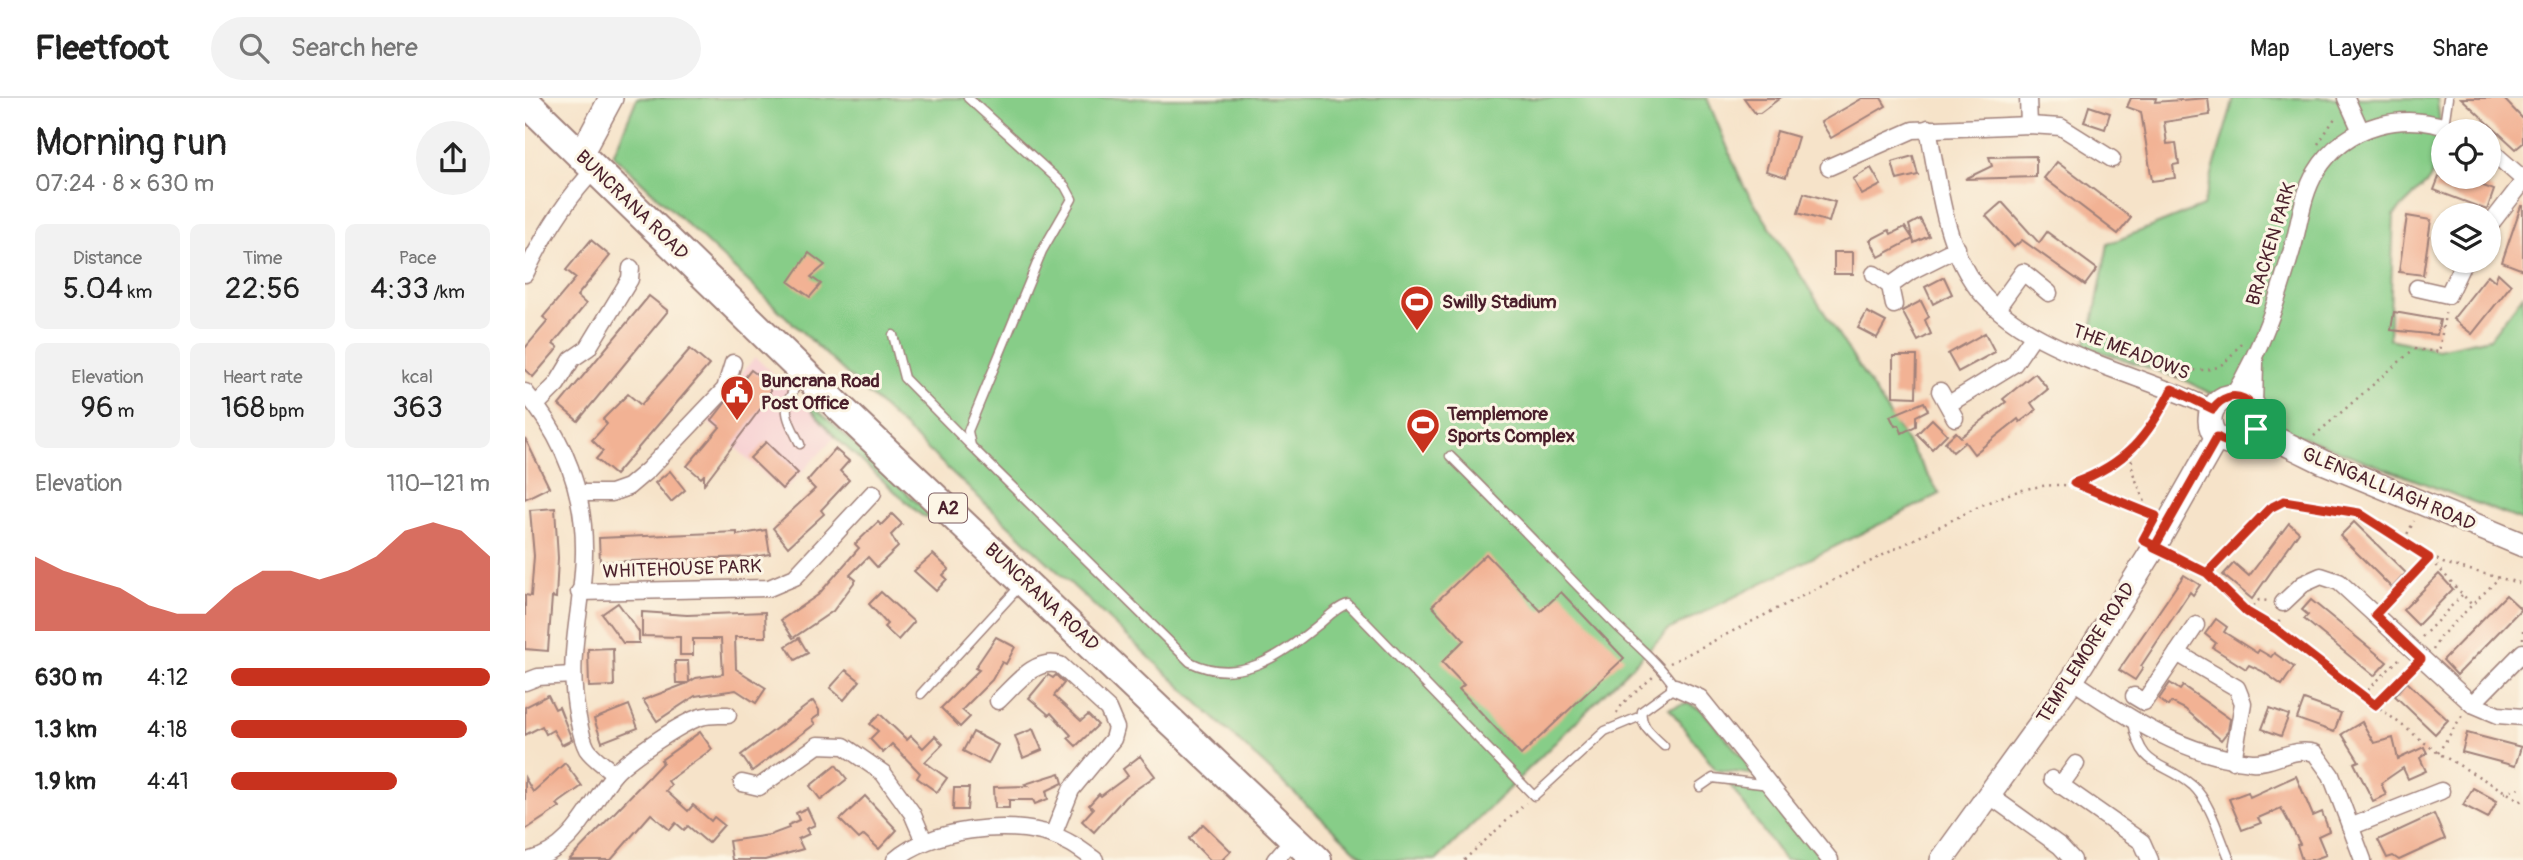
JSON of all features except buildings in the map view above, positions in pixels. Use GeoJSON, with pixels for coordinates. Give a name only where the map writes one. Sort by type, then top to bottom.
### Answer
{"type":"FeatureCollection","features":[{"type":"Feature","properties":{"kind":"highway","name":"BUNCRANA ROAD"},"geometry":{"type":"LineString","coordinates":[[525,101],[804,373],[1317,860]]}},
{"type":"Feature","properties":{"kind":"main road"},"geometry":{"type":"LineString","coordinates":[[588,162],[611,98]]}},
{"type":"Feature","properties":{"kind":"main road"},"geometry":{"type":"LineString","coordinates":[[2221,399],[2248,410],[2252,436],[2231,444],[2217,437],[2210,424],[2213,409],[2221,399]]}},
{"type":"Feature","properties":{"kind":"main road","name":"GLENGALLIAGH ROAD"},"geometry":{"type":"LineString","coordinates":[[2248,410],[2293,448],[2523,545]]}},
{"type":"Feature","properties":{"kind":"main road","name":"TEMPLEMORE ROAD"},"geometry":{"type":"LineString","coordinates":[[1942,860],[2072,680],[2154,548],[2217,437]]}},
{"type":"Feature","properties":{"kind":"street"},"geometry":{"type":"LineString","coordinates":[[2028,98],[2029,125]]}},
{"type":"Feature","properties":{"kind":"street"},"geometry":{"type":"LineString","coordinates":[[2348,102],[2361,131]]}},
{"type":"Feature","properties":{"kind":"street","name":"BRACKEN PARK"},"geometry":{"type":"LineString","coordinates":[[2248,410],[2255,360],[2278,296],[2314,174],[2329,154],[2361,131],[2405,120],[2431,125]]}},
{"type":"Feature","properties":{"kind":"street"},"geometry":{"type":"LineString","coordinates":[[1829,167],[1913,130],[2029,125],[2061,127],[2112,159]]}},
{"type":"Feature","properties":{"kind":"street","name":"THE MEADOWS"},"geometry":{"type":"LineString","coordinates":[[1928,128],[1944,211],[1957,248],[1971,280],[1997,307],[2033,336],[2172,389],[2213,409]]}},
{"type":"Feature","properties":{"kind":"street"},"geometry":{"type":"LineString","coordinates":[[2501,160],[2523,180],[2501,210]]}},
{"type":"Feature","properties":{"kind":"street"},"geometry":{"type":"LineString","coordinates":[[525,274],[588,162]]}},
{"type":"Feature","properties":{"kind":"street"},"geometry":{"type":"LineString","coordinates":[[1890,286],[1911,271],[1957,248]]}},
{"type":"Feature","properties":{"kind":"street"},"geometry":{"type":"LineString","coordinates":[[536,405],[557,384],[572,359],[587,348],[630,279],[631,268]]}},
{"type":"Feature","properties":{"kind":"street"},"geometry":{"type":"LineString","coordinates":[[1997,307],[2023,272],[2049,293]]}},
{"type":"Feature","properties":{"kind":"street"},"geometry":{"type":"LineString","coordinates":[[2417,288],[2448,295],[2459,273]]}},
{"type":"Feature","properties":{"kind":"street"},"geometry":{"type":"LineString","coordinates":[[1874,274],[1890,286],[1894,305]]}},
{"type":"Feature","properties":{"kind":"street"},"geometry":{"type":"LineString","coordinates":[[1948,404],[2014,364],[2033,336]]}},
{"type":"Feature","properties":{"kind":"street","name":"BRACKEN PARK"},"geometry":{"type":"LineString","coordinates":[[2248,410],[2255,360]]}},
{"type":"Feature","properties":{"kind":"street"},"geometry":{"type":"LineString","coordinates":[[579,493],[611,493],[628,486],[649,470],[725,389],[733,363]]}},
{"type":"Feature","properties":{"kind":"street","name":"WHITEHOUSE PARK"},"geometry":{"type":"LineString","coordinates":[[525,392],[549,421],[567,458],[579,493],[584,549],[572,675],[573,698],[587,749],[614,774]]}},
{"type":"Feature","properties":{"kind":"street","name":"WHITEHOUSE PARK"},"geometry":{"type":"LineString","coordinates":[[579,592],[769,588],[795,577],[873,493]]}},
{"type":"Feature","properties":{"kind":"street"},"geometry":{"type":"LineString","coordinates":[[2283,603],[2303,584],[2321,576],[2339,582],[2472,704],[2498,715],[2523,717]]}},
{"type":"Feature","properties":{"kind":"street"},"geometry":{"type":"LineString","coordinates":[[2134,696],[2144,702],[2196,625]]}},
{"type":"Feature","properties":{"kind":"street"},"geometry":{"type":"LineString","coordinates":[[2472,704],[2523,652]]}},
{"type":"Feature","properties":{"kind":"street"},"geometry":{"type":"LineString","coordinates":[[2177,653],[2237,688],[2243,704],[2233,761]]}},
{"type":"Feature","properties":{"kind":"street"},"geometry":{"type":"LineString","coordinates":[[998,701],[1035,667],[1054,663],[1108,709],[1115,720],[1113,739],[1071,790],[1053,835]]}},
{"type":"Feature","properties":{"kind":"street"},"geometry":{"type":"LineString","coordinates":[[525,682],[538,677],[572,675]]}},
{"type":"Feature","properties":{"kind":"street"},"geometry":{"type":"LineString","coordinates":[[2072,680],[2133,722],[2185,745],[2233,761],[2260,763],[2290,753],[2315,752],[2331,775],[2363,860]]}},
{"type":"Feature","properties":{"kind":"street"},"geometry":{"type":"LineString","coordinates":[[1675,687],[1700,698],[1830,860]]}},
{"type":"Feature","properties":{"kind":"street"},"geometry":{"type":"LineString","coordinates":[[530,860],[541,858],[572,833],[596,805],[614,774],[630,758],[700,717],[728,715]]}},
{"type":"Feature","properties":{"kind":"street"},"geometry":{"type":"LineString","coordinates":[[742,783],[759,787],[818,746],[844,746],[883,774],[912,813],[924,841]]}},
{"type":"Feature","properties":{"kind":"street"},"geometry":{"type":"LineString","coordinates":[[2076,764],[2056,783],[2142,842],[2150,860]]}},
{"type":"Feature","properties":{"kind":"street"},"geometry":{"type":"LineString","coordinates":[[2350,827],[2441,791]]}},
{"type":"Feature","properties":{"kind":"street"},"geometry":{"type":"LineString","coordinates":[[1989,795],[2060,846],[2073,860]]}},
{"type":"Feature","properties":{"kind":"street"},"geometry":{"type":"LineString","coordinates":[[895,860],[924,841],[954,833],[1030,830],[1053,835],[1074,844],[1094,860]]}},
{"type":"Feature","properties":{"kind":"street"},"geometry":{"type":"LineString","coordinates":[[1275,860],[1294,838]]}},
{"type":"Feature","properties":{"kind":"lane"},"geometry":{"type":"LineString","coordinates":[[968,98],[1065,186],[1072,199],[1042,251],[989,379],[968,431],[971,446]]}},
{"type":"Feature","properties":{"kind":"lane"},"geometry":{"type":"LineString","coordinates":[[2448,98],[2449,119]]}},
{"type":"Feature","properties":{"kind":"lane"},"geometry":{"type":"LineString","coordinates":[[893,335],[904,378],[1190,662],[1201,667],[1231,671],[1266,662],[1283,653],[1348,604],[1534,796],[1605,731],[1641,716]]}},
{"type":"Feature","properties":{"kind":"lane"},"geometry":{"type":"LineString","coordinates":[[800,444],[785,413],[785,404],[804,373]]}},
{"type":"Feature","properties":{"kind":"lane"},"geometry":{"type":"LineString","coordinates":[[1450,456],[1545,548],[1637,648],[1663,668],[1675,687],[1642,711],[1641,716],[1647,729],[1664,746]]}},
{"type":"Feature","properties":{"kind":"lane"},"geometry":{"type":"LineString","coordinates":[[921,694],[1025,580]]}},
{"type":"Feature","properties":{"kind":"lane"},"geometry":{"type":"LineString","coordinates":[[2133,722],[2137,745],[2158,767],[2194,787],[2230,860]]}},
{"type":"Feature","properties":{"kind":"lane"},"geometry":{"type":"LineString","coordinates":[[1700,787],[1713,778],[1772,785]]}},
{"type":"Feature","properties":{"kind":"path"},"geometry":{"type":"LineString","coordinates":[[2315,148],[2348,102]]}},
{"type":"Feature","properties":{"kind":"path"},"geometry":{"type":"LineString","coordinates":[[2293,448],[2319,433],[2414,349],[2439,352],[2448,295]]}},
{"type":"Feature","properties":{"kind":"path"},"geometry":{"type":"LineString","coordinates":[[1605,731],[1623,703],[1663,668],[1997,498],[2044,485],[2074,483],[2096,475],[2131,453],[2146,435],[2182,370],[2211,371],[2220,367],[2248,334]]}},
{"type":"Feature","properties":{"kind":"path"},"geometry":{"type":"LineString","coordinates":[[2131,453],[2133,473],[2149,512]]}},
{"type":"Feature","properties":{"kind":"path"},"geometry":{"type":"LineString","coordinates":[[2074,483],[2156,516]]}},
{"type":"Feature","properties":{"kind":"path"},"geometry":{"type":"LineString","coordinates":[[2207,573],[2270,508],[2284,501],[2359,513],[2429,558],[2472,605]]}},
{"type":"Feature","properties":{"kind":"path"},"geometry":{"type":"LineString","coordinates":[[2404,540],[2415,519]]}},
{"type":"Feature","properties":{"kind":"path"},"geometry":{"type":"LineString","coordinates":[[2154,548],[2207,573],[2247,612],[2276,629],[2438,753],[2523,802]]}},
{"type":"Feature","properties":{"kind":"path"},"geometry":{"type":"LineString","coordinates":[[2429,558],[2459,569],[2523,584]]}},
{"type":"Feature","properties":{"kind":"path"},"geometry":{"type":"LineString","coordinates":[[2375,615],[2429,558]]}},
{"type":"Feature","properties":{"kind":"path"},"geometry":{"type":"LineString","coordinates":[[2375,705],[2419,656],[2499,578]]}},
{"type":"Feature","properties":{"kind":"path"},"geometry":{"type":"LineString","coordinates":[[2363,695],[2419,656],[2463,594]]}},
{"type":"Feature","properties":{"kind":"path"},"geometry":{"type":"LineString","coordinates":[[2247,612],[2259,600]]}},
{"type":"Feature","properties":{"kind":"path"},"geometry":{"type":"LineString","coordinates":[[2523,625],[2523,641]]}},
{"type":"Feature","properties":{"kind":"path"},"geometry":{"type":"LineString","coordinates":[[2438,753],[2472,704]]}},
{"type":"Feature","properties":{"kind":"path"},"geometry":{"type":"LineString","coordinates":[[2504,793],[2523,787]]}},
{"type":"Feature","properties":{"kind":"path"},"geometry":{"type":"LineString","coordinates":[[1464,860],[1534,796]]}},
{"type":"Feature","properties":{"kind":"shaded area"},"geometry":{"type":"Polygon","coordinates":[[[755,357],[838,434],[783,492],[705,419],[755,357]]]}},
{"type":"Feature","properties":{"kind":"green space","name":"Templemore Sports Complex"},"geometry":{"type":"Polygon","coordinates":[[[637,98],[1707,98],[1743,185],[1940,494],[1668,630],[1437,860],[1366,860],[613,155],[637,98]]]}},
{"type":"Feature","properties":{"kind":"green space"},"geometry":{"type":"Polygon","coordinates":[[[2234,98],[2437,98],[2439,119],[2431,119],[2431,177],[2394,215],[2389,339],[2437,349],[2490,338],[2523,295],[2523,521],[2279,428],[2184,380],[2084,346],[2093,323],[2108,244],[2203,206],[2234,98]]]}},
{"type":"Feature","properties":{"kind":"green space"},"geometry":{"type":"Polygon","coordinates":[[[806,399],[936,520],[921,515],[836,438],[804,401],[806,399]]]}},
{"type":"Feature","properties":{"kind":"green space"},"geometry":{"type":"Polygon","coordinates":[[[1686,703],[1702,710],[1758,775],[1716,770],[1669,708],[1686,703]]]}},
{"type":"Feature","properties":{"kind":"green space"},"geometry":{"type":"Polygon","coordinates":[[[1730,785],[1764,788],[1824,860],[1784,860],[1730,785]]]}},
{"type":"Feature","properties":{"kind":"place","name":"Swilly Stadium"},"geometry":{"type":"Point","coordinates":[1417,332]}},
{"type":"Feature","properties":{"kind":"place","name":"Buncrana Road Post Office"},"geometry":{"type":"Point","coordinates":[737,422]}},
{"type":"Feature","properties":{"kind":"place","name":"Templemore Sports Complex"},"geometry":{"type":"Point","coordinates":[1423,455]}},
{"type":"Feature","properties":{"kind":"route"},"geometry":{"type":"LineString","coordinates":[[2256,429],[2252,436],[2239,443],[2231,444],[2217,437],[2154,548],[2207,573],[2270,508],[2284,501],[2359,513],[2404,540],[2429,558],[2375,615],[2421,659],[2375,705],[2276,629],[2247,612],[2207,573],[2154,548],[2143,540],[2156,516],[2074,483],[2096,475],[2131,453],[2146,435],[2172,389],[2213,409],[2216,403],[2227,397],[2248,400],[2257,413],[2256,429]]}}]}
